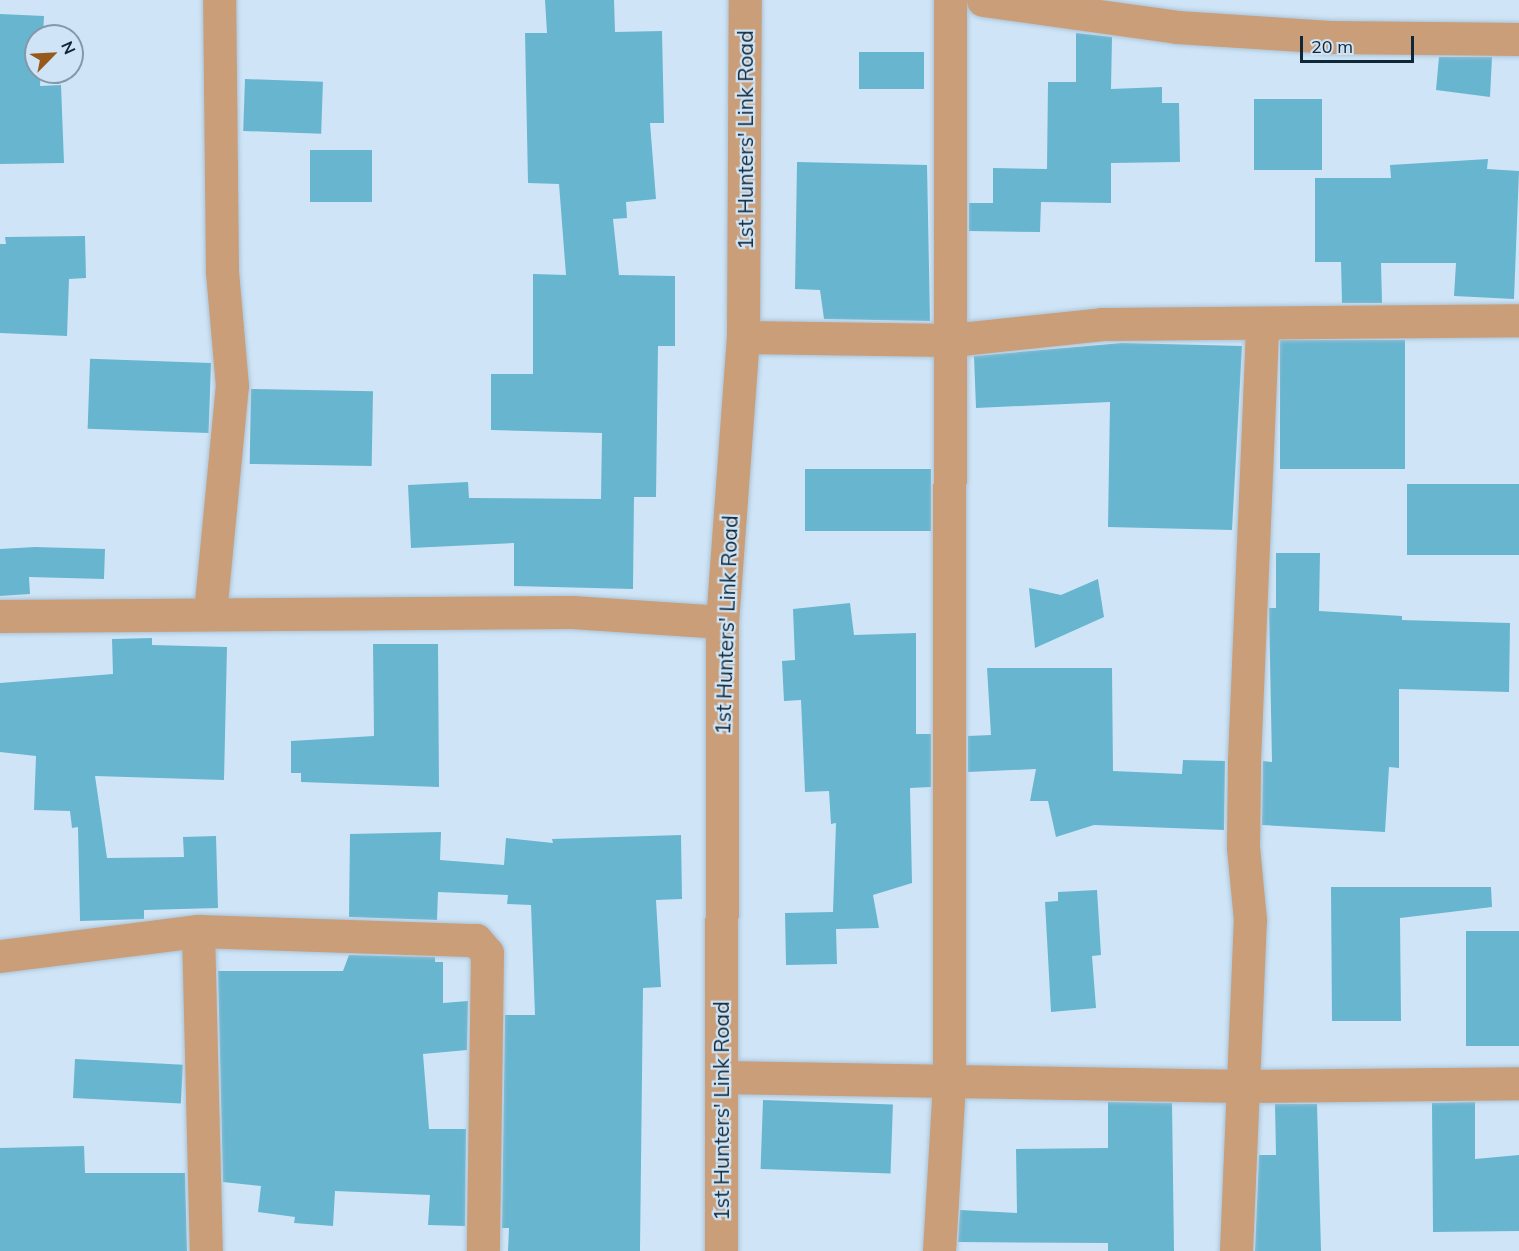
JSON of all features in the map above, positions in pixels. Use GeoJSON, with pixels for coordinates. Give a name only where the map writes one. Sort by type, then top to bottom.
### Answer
{"type":"FeatureCollection","features":[{"type":"Feature","properties":{"kind":"street"},"geometry":{"type":"LineString","coordinates":[[210,613],[232,386],[222,271],[219,0]]}},
{"type":"Feature","properties":{"kind":"street","name":"1st Hunters' Link Road"},"geometry":{"type":"LineString","coordinates":[[721,1251],[722,622],[743,337],[745,0]]}},
{"type":"Feature","properties":{"kind":"street"},"geometry":{"type":"LineString","coordinates":[[939,1251],[949,1081],[950,0]]}},
{"type":"Feature","properties":{"kind":"street"},"geometry":{"type":"LineString","coordinates":[[983,0],[1177,27],[1330,37],[1519,39]]}},
{"type":"Feature","properties":{"kind":"street"},"geometry":{"type":"LineString","coordinates":[[743,337],[951,340],[1102,324],[1262,325],[1519,320]]}},
{"type":"Feature","properties":{"kind":"street"},"geometry":{"type":"LineString","coordinates":[[1236,1251],[1246,1086],[1250,920],[1243,847],[1244,760],[1262,325]]}},
{"type":"Feature","properties":{"kind":"street"},"geometry":{"type":"LineString","coordinates":[[0,616],[572,612],[722,622]]}},
{"type":"Feature","properties":{"kind":"street"},"geometry":{"type":"LineString","coordinates":[[0,956],[198,931],[476,940],[487,953],[483,1251]]}},
{"type":"Feature","properties":{"kind":"street"},"geometry":{"type":"LineString","coordinates":[[198,931],[206,1251]]}},
{"type":"Feature","properties":{"kind":"street"},"geometry":{"type":"LineString","coordinates":[[721,1077],[1246,1086],[1519,1083]]}},
{"type":"Feature","properties":{"kind":"building"},"geometry":{"type":"Polygon","coordinates":[[[545,0],[614,0],[615,32],[662,31],[664,123],[650,123],[656,199],[626,202],[627,218],[613,219],[619,275],[675,276],[675,346],[658,346],[656,497],[634,497],[633,589],[514,586],[514,543],[411,548],[408,485],[468,482],[469,498],[601,499],[602,433],[491,430],[491,374],[533,374],[533,274],[566,275],[559,184],[528,183],[525,33],[547,33],[545,0]]]}},
{"type":"Feature","properties":{"kind":"building"},"geometry":{"type":"Polygon","coordinates":[[[0,14],[44,16],[44,24],[24,24],[24,84],[61,85],[64,163],[0,164],[0,14]]]}},
{"type":"Feature","properties":{"kind":"building"},"geometry":{"type":"Polygon","coordinates":[[[1076,33],[1112,37],[1111,89],[1162,87],[1162,103],[1179,103],[1180,162],[1111,163],[1111,203],[1041,202],[1040,232],[969,231],[969,203],[993,203],[993,168],[1047,169],[1048,82],[1076,82],[1076,33]]]}},
{"type":"Feature","properties":{"kind":"building"},"geometry":{"type":"Polygon","coordinates":[[[859,52],[924,52],[924,89],[859,89],[859,52]]]}},
{"type":"Feature","properties":{"kind":"building"},"geometry":{"type":"Polygon","coordinates":[[[1439,57],[1492,57],[1490,97],[1436,90],[1439,57]]]}},
{"type":"Feature","properties":{"kind":"building"},"geometry":{"type":"Polygon","coordinates":[[[245,79],[323,82],[321,134],[243,131],[245,79]]]}},
{"type":"Feature","properties":{"kind":"building"},"geometry":{"type":"Polygon","coordinates":[[[1254,99],[1322,99],[1322,170],[1254,170],[1254,99]]]}},
{"type":"Feature","properties":{"kind":"building"},"geometry":{"type":"Polygon","coordinates":[[[310,150],[372,150],[372,202],[310,202],[310,150]]]}},
{"type":"Feature","properties":{"kind":"building"},"geometry":{"type":"Polygon","coordinates":[[[1488,159],[1487,169],[1519,171],[1514,299],[1454,296],[1456,263],[1381,263],[1382,303],[1342,303],[1341,262],[1315,262],[1315,178],[1391,178],[1390,165],[1488,159]]]}},
{"type":"Feature","properties":{"kind":"building"},"geometry":{"type":"Polygon","coordinates":[[[797,162],[927,165],[930,321],[824,319],[820,290],[795,289],[797,162]]]}},
{"type":"Feature","properties":{"kind":"building"},"geometry":{"type":"Polygon","coordinates":[[[85,236],[86,278],[69,279],[67,336],[0,333],[0,244],[6,244],[5,237],[85,236]]]}},
{"type":"Feature","properties":{"kind":"building"},"geometry":{"type":"Polygon","coordinates":[[[1280,340],[1405,340],[1405,469],[1280,469],[1280,340]]]}},
{"type":"Feature","properties":{"kind":"building"},"geometry":{"type":"Polygon","coordinates":[[[1122,343],[1242,346],[1232,530],[1108,527],[1110,402],[976,408],[974,356],[1122,343]]]}},
{"type":"Feature","properties":{"kind":"building"},"geometry":{"type":"Polygon","coordinates":[[[90,359],[211,363],[209,433],[88,429],[90,359]]]}},
{"type":"Feature","properties":{"kind":"building"},"geometry":{"type":"Polygon","coordinates":[[[251,389],[373,391],[372,466],[250,464],[251,389]]]}},
{"type":"Feature","properties":{"kind":"building"},"geometry":{"type":"Polygon","coordinates":[[[805,469],[931,469],[931,531],[805,531],[805,469]]]}},
{"type":"Feature","properties":{"kind":"building"},"geometry":{"type":"Polygon","coordinates":[[[1407,484],[1519,484],[1519,555],[1407,555],[1407,484]]]}},
{"type":"Feature","properties":{"kind":"building"},"geometry":{"type":"Polygon","coordinates":[[[35,547],[105,549],[104,579],[29,577],[30,594],[0,596],[0,549],[35,547]]]}},
{"type":"Feature","properties":{"kind":"building"},"geometry":{"type":"Polygon","coordinates":[[[1276,553],[1320,553],[1319,611],[1402,616],[1402,620],[1510,623],[1509,692],[1399,689],[1399,768],[1389,767],[1385,832],[1262,825],[1263,761],[1272,762],[1269,608],[1276,608],[1276,553]]]}},
{"type":"Feature","properties":{"kind":"building"},"geometry":{"type":"Polygon","coordinates":[[[1098,579],[1104,617],[1035,648],[1029,588],[1061,595],[1098,579]]]}},
{"type":"Feature","properties":{"kind":"building"},"geometry":{"type":"Polygon","coordinates":[[[850,603],[854,635],[916,633],[916,734],[931,734],[931,787],[910,788],[912,883],[873,895],[879,928],[836,929],[837,964],[786,965],[785,913],[833,912],[836,823],[831,824],[829,791],[805,792],[801,700],[784,701],[782,661],[795,660],[793,609],[850,603]]]}},
{"type":"Feature","properties":{"kind":"building"},"geometry":{"type":"Polygon","coordinates":[[[152,638],[152,645],[227,647],[224,780],[95,776],[107,858],[184,857],[183,837],[216,836],[218,908],[144,910],[144,919],[80,921],[78,827],[72,828],[70,811],[34,810],[36,756],[0,752],[0,683],[113,674],[112,639],[152,638]]]}},
{"type":"Feature","properties":{"kind":"building"},"geometry":{"type":"Polygon","coordinates":[[[373,644],[438,644],[439,787],[301,782],[301,773],[291,773],[291,741],[374,736],[373,644]]]}},
{"type":"Feature","properties":{"kind":"building"},"geometry":{"type":"Polygon","coordinates":[[[987,668],[1112,668],[1113,771],[1182,774],[1183,760],[1225,761],[1224,830],[1094,825],[1056,837],[1048,801],[1030,801],[1036,769],[968,772],[968,736],[991,735],[987,668]]]}},
{"type":"Feature","properties":{"kind":"building"},"geometry":{"type":"Polygon","coordinates":[[[441,832],[440,860],[504,865],[506,838],[553,843],[552,839],[681,835],[682,899],[656,900],[661,987],[643,988],[640,1251],[508,1251],[509,1228],[502,1228],[505,1015],[535,1015],[531,905],[507,904],[508,895],[438,892],[437,920],[349,917],[350,834],[441,832]]]}},
{"type":"Feature","properties":{"kind":"building"},"geometry":{"type":"Polygon","coordinates":[[[1331,887],[1491,887],[1492,907],[1400,918],[1401,1021],[1332,1021],[1331,887]]]}},
{"type":"Feature","properties":{"kind":"building"},"geometry":{"type":"Polygon","coordinates":[[[1097,890],[1101,955],[1092,956],[1096,1008],[1051,1012],[1045,902],[1058,901],[1058,892],[1097,890]]]}},
{"type":"Feature","properties":{"kind":"building"},"geometry":{"type":"Polygon","coordinates":[[[1466,931],[1519,931],[1519,1046],[1466,1046],[1466,931]]]}},
{"type":"Feature","properties":{"kind":"building"},"geometry":{"type":"Polygon","coordinates":[[[349,955],[435,957],[435,962],[443,962],[443,1003],[468,1001],[467,1050],[423,1054],[429,1129],[466,1129],[465,1226],[428,1225],[430,1195],[335,1191],[333,1226],[294,1223],[295,1217],[258,1212],[261,1186],[223,1182],[218,971],[343,971],[349,955]]]}},
{"type":"Feature","properties":{"kind":"building"},"geometry":{"type":"Polygon","coordinates":[[[75,1059],[183,1065],[181,1104],[73,1098],[75,1059]]]}},
{"type":"Feature","properties":{"kind":"building"},"geometry":{"type":"Polygon","coordinates":[[[763,1100],[893,1105],[891,1173],[761,1169],[763,1100]]]}},
{"type":"Feature","properties":{"kind":"building"},"geometry":{"type":"Polygon","coordinates":[[[1108,1102],[1172,1103],[1174,1251],[1108,1251],[1108,1243],[958,1242],[960,1210],[1017,1213],[1016,1149],[1108,1148],[1108,1102]]]}},
{"type":"Feature","properties":{"kind":"building"},"geometry":{"type":"Polygon","coordinates":[[[1475,1102],[1475,1159],[1519,1155],[1519,1231],[1433,1232],[1432,1103],[1475,1102]]]}},
{"type":"Feature","properties":{"kind":"building"},"geometry":{"type":"Polygon","coordinates":[[[1275,1104],[1317,1104],[1321,1251],[1255,1251],[1259,1155],[1276,1155],[1275,1104]]]}},
{"type":"Feature","properties":{"kind":"building"},"geometry":{"type":"Polygon","coordinates":[[[84,1146],[85,1173],[185,1173],[187,1251],[0,1251],[0,1148],[84,1146]]]}}]}
